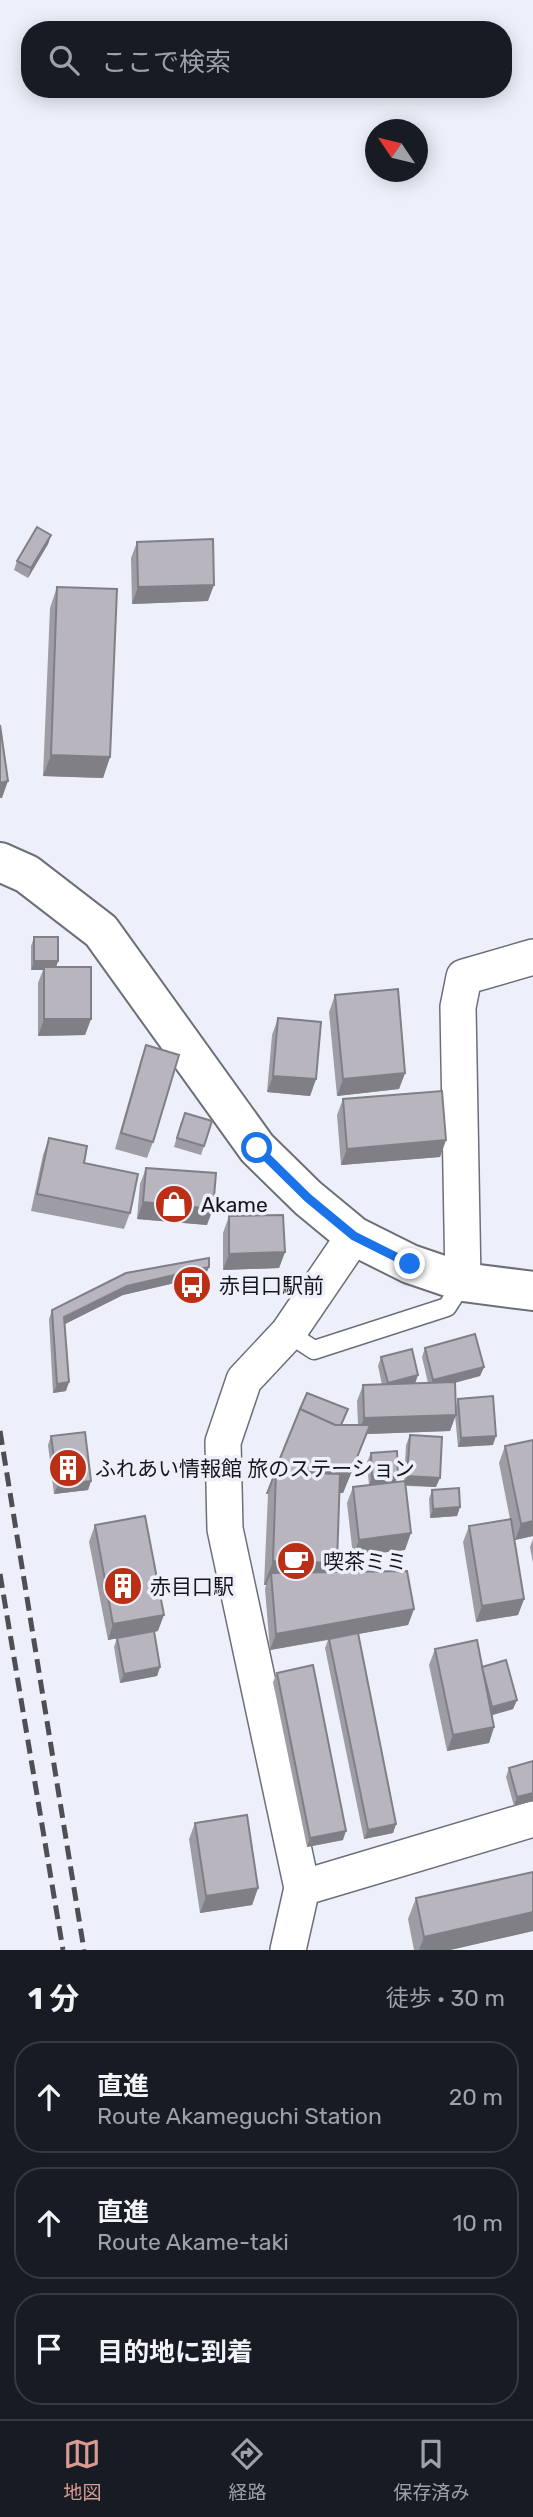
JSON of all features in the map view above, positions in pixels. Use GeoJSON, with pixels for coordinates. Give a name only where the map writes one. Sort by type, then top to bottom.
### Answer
{"type":"FeatureCollection","features":[{"type":"Feature","properties":{"kind":"main road"},"geometry":{"type":"LineString","coordinates":[[0,862],[26,874],[101,930],[257,1148],[308,1198],[354,1236],[410,1264],[463,1282],[533,1291]]}},
{"type":"Feature","properties":{"kind":"street"},"geometry":{"type":"LineString","coordinates":[[463,1282],[458,1007],[464,977],[533,957]]}},
{"type":"Feature","properties":{"kind":"street"},"geometry":{"type":"LineString","coordinates":[[288,1950],[302,1888],[225,1530],[223,1442],[244,1380],[288,1333],[354,1236]]}},
{"type":"Feature","properties":{"kind":"street"},"geometry":{"type":"LineString","coordinates":[[302,1888],[533,1819]]}},
{"type":"Feature","properties":{"kind":"lane"},"geometry":{"type":"LineString","coordinates":[[288,1333],[314,1350],[447,1307],[463,1282]]}},
{"type":"Feature","properties":{"kind":"building"},"geometry":{"type":"Polygon","coordinates":[[[37,527],[51,535],[31,568],[17,561],[37,527]]]}},
{"type":"Feature","properties":{"kind":"building"},"geometry":{"type":"Polygon","coordinates":[[[213,539],[214,585],[138,587],[137,542],[213,539]]]}},
{"type":"Feature","properties":{"kind":"building"},"geometry":{"type":"Polygon","coordinates":[[[57,587],[117,589],[110,757],[51,755],[57,587]]]}},
{"type":"Feature","properties":{"kind":"building"},"geometry":{"type":"Polygon","coordinates":[[[0,725],[8,781],[0,783],[0,725]]]}},
{"type":"Feature","properties":{"kind":"building"},"geometry":{"type":"Polygon","coordinates":[[[34,937],[58,937],[58,961],[34,961],[34,937]]]}},
{"type":"Feature","properties":{"kind":"building"},"geometry":{"type":"Polygon","coordinates":[[[44,967],[91,967],[91,1019],[44,1019],[44,967]]]}},
{"type":"Feature","properties":{"kind":"building"},"geometry":{"type":"Polygon","coordinates":[[[398,989],[405,1073],[343,1079],[335,995],[398,989]]]}},
{"type":"Feature","properties":{"kind":"building"},"geometry":{"type":"Polygon","coordinates":[[[278,1018],[321,1022],[316,1079],[273,1076],[278,1018]]]}},
{"type":"Feature","properties":{"kind":"building"},"geometry":{"type":"Polygon","coordinates":[[[146,1045],[179,1055],[153,1142],[121,1133],[146,1045]]]}},
{"type":"Feature","properties":{"kind":"building"},"geometry":{"type":"Polygon","coordinates":[[[442,1091],[446,1140],[347,1149],[343,1099],[442,1091]]]}},
{"type":"Feature","properties":{"kind":"building"},"geometry":{"type":"Polygon","coordinates":[[[185,1113],[212,1121],[204,1146],[177,1138],[185,1113]]]}},
{"type":"Feature","properties":{"kind":"building"},"geometry":{"type":"Polygon","coordinates":[[[49,1138],[87,1146],[84,1163],[138,1174],[130,1213],[37,1194],[49,1138]]]}},
{"type":"Feature","properties":{"kind":"building"},"geometry":{"type":"Polygon","coordinates":[[[146,1168],[216,1173],[213,1209],[143,1202],[146,1168]]]}},
{"type":"Feature","properties":{"kind":"building"},"geometry":{"type":"Polygon","coordinates":[[[283,1215],[285,1252],[229,1254],[229,1216],[283,1215]]]}},
{"type":"Feature","properties":{"kind":"building"},"geometry":{"type":"Polygon","coordinates":[[[209,1258],[209,1267],[127,1286],[64,1317],[69,1382],[57,1384],[52,1310],[126,1273],[209,1258]]]}},
{"type":"Feature","properties":{"kind":"building"},"geometry":{"type":"Polygon","coordinates":[[[475,1334],[484,1367],[433,1380],[425,1348],[475,1334]]]}},
{"type":"Feature","properties":{"kind":"building"},"geometry":{"type":"Polygon","coordinates":[[[412,1349],[418,1375],[388,1383],[381,1357],[412,1349]]]}},
{"type":"Feature","properties":{"kind":"building"},"geometry":{"type":"Polygon","coordinates":[[[455,1382],[456,1415],[364,1418],[363,1385],[455,1382]]]}},
{"type":"Feature","properties":{"kind":"building"},"geometry":{"type":"Polygon","coordinates":[[[307,1393],[348,1409],[341,1425],[335,1425],[300,1409],[307,1393]]]}},
{"type":"Feature","properties":{"kind":"building"},"geometry":{"type":"Polygon","coordinates":[[[493,1396],[496,1436],[461,1438],[458,1399],[493,1396]]]}},
{"type":"Feature","properties":{"kind":"building"},"geometry":{"type":"Polygon","coordinates":[[[300,1409],[335,1425],[370,1425],[351,1472],[274,1473],[300,1409]]]}},
{"type":"Feature","properties":{"kind":"building","name":"ふれあい情報館 旅のステーション"},"geometry":{"type":"Polygon","coordinates":[[[85,1432],[91,1481],[58,1485],[51,1436],[85,1432]]]}},
{"type":"Feature","properties":{"kind":"building"},"geometry":{"type":"Polygon","coordinates":[[[410,1435],[442,1437],[440,1478],[407,1476],[410,1435]]]}},
{"type":"Feature","properties":{"kind":"building"},"geometry":{"type":"Polygon","coordinates":[[[533,1440],[533,1521],[521,1524],[505,1446],[533,1440]]]}},
{"type":"Feature","properties":{"kind":"building"},"geometry":{"type":"Polygon","coordinates":[[[397,1451],[398,1474],[372,1477],[371,1453],[397,1451]]]}},
{"type":"Feature","properties":{"kind":"building"},"geometry":{"type":"Polygon","coordinates":[[[276,1472],[340,1474],[337,1563],[273,1561],[276,1472]]]}},
{"type":"Feature","properties":{"kind":"building"},"geometry":{"type":"Polygon","coordinates":[[[405,1481],[411,1533],[359,1540],[353,1487],[405,1481]]]}},
{"type":"Feature","properties":{"kind":"building"},"geometry":{"type":"Polygon","coordinates":[[[459,1488],[460,1507],[433,1509],[432,1490],[459,1488]]]}},
{"type":"Feature","properties":{"kind":"building","name":"赤目口駅"},"geometry":{"type":"Polygon","coordinates":[[[145,1516],[164,1615],[113,1624],[95,1525],[145,1516]]]}},
{"type":"Feature","properties":{"kind":"building"},"geometry":{"type":"Polygon","coordinates":[[[511,1519],[524,1599],[482,1606],[469,1526],[511,1519]]]}},
{"type":"Feature","properties":{"kind":"building"},"geometry":{"type":"Polygon","coordinates":[[[407,1571],[414,1609],[276,1634],[271,1573],[407,1571]]]}},
{"type":"Feature","properties":{"kind":"building"},"geometry":{"type":"Polygon","coordinates":[[[154,1631],[160,1667],[124,1674],[117,1638],[154,1631]]]}},
{"type":"Feature","properties":{"kind":"building"},"geometry":{"type":"Polygon","coordinates":[[[358,1633],[396,1824],[368,1830],[329,1639],[358,1633]]]}},
{"type":"Feature","properties":{"kind":"building"},"geometry":{"type":"Polygon","coordinates":[[[477,1640],[494,1727],[453,1735],[435,1649],[477,1640]]]}},
{"type":"Feature","properties":{"kind":"building"},"geometry":{"type":"Polygon","coordinates":[[[506,1660],[517,1700],[492,1707],[482,1667],[506,1660]]]}},
{"type":"Feature","properties":{"kind":"building"},"geometry":{"type":"Polygon","coordinates":[[[313,1665],[346,1831],[310,1838],[277,1673],[313,1665]]]}},
{"type":"Feature","properties":{"kind":"building"},"geometry":{"type":"Polygon","coordinates":[[[533,1761],[533,1793],[517,1797],[509,1768],[533,1761]]]}},
{"type":"Feature","properties":{"kind":"building"},"geometry":{"type":"Polygon","coordinates":[[[247,1815],[258,1888],[206,1896],[195,1823],[247,1815]]]}},
{"type":"Feature","properties":{"kind":"building"},"geometry":{"type":"Polygon","coordinates":[[[533,1872],[533,1912],[424,1937],[416,1898],[533,1872]]]}},
{"type":"Feature","properties":{"kind":"railway"},"geometry":{"type":"LineString","coordinates":[[0,1431],[84,1950]]}},
{"type":"Feature","properties":{"kind":"railway"},"geometry":{"type":"LineString","coordinates":[[0,1574],[63,1950]]}},
{"type":"Feature","properties":{"kind":"place","name":"Akame"},"geometry":{"type":"Point","coordinates":[174,1204]}},
{"type":"Feature","properties":{"kind":"place","name":"赤目口駅前"},"geometry":{"type":"Point","coordinates":[192,1285]}},
{"type":"Feature","properties":{"kind":"place","name":"ふれあい情報館 旅のステーション"},"geometry":{"type":"Point","coordinates":[68,1468]}},
{"type":"Feature","properties":{"kind":"place","name":"喫茶ミミ"},"geometry":{"type":"Point","coordinates":[296,1561]}},
{"type":"Feature","properties":{"kind":"place","name":"赤目口駅"},"geometry":{"type":"Point","coordinates":[123,1586]}},
{"type":"Feature","properties":{"kind":"route"},"geometry":{"type":"LineString","coordinates":[[257,1148],[308,1198],[354,1236],[410,1264]]}}]}
